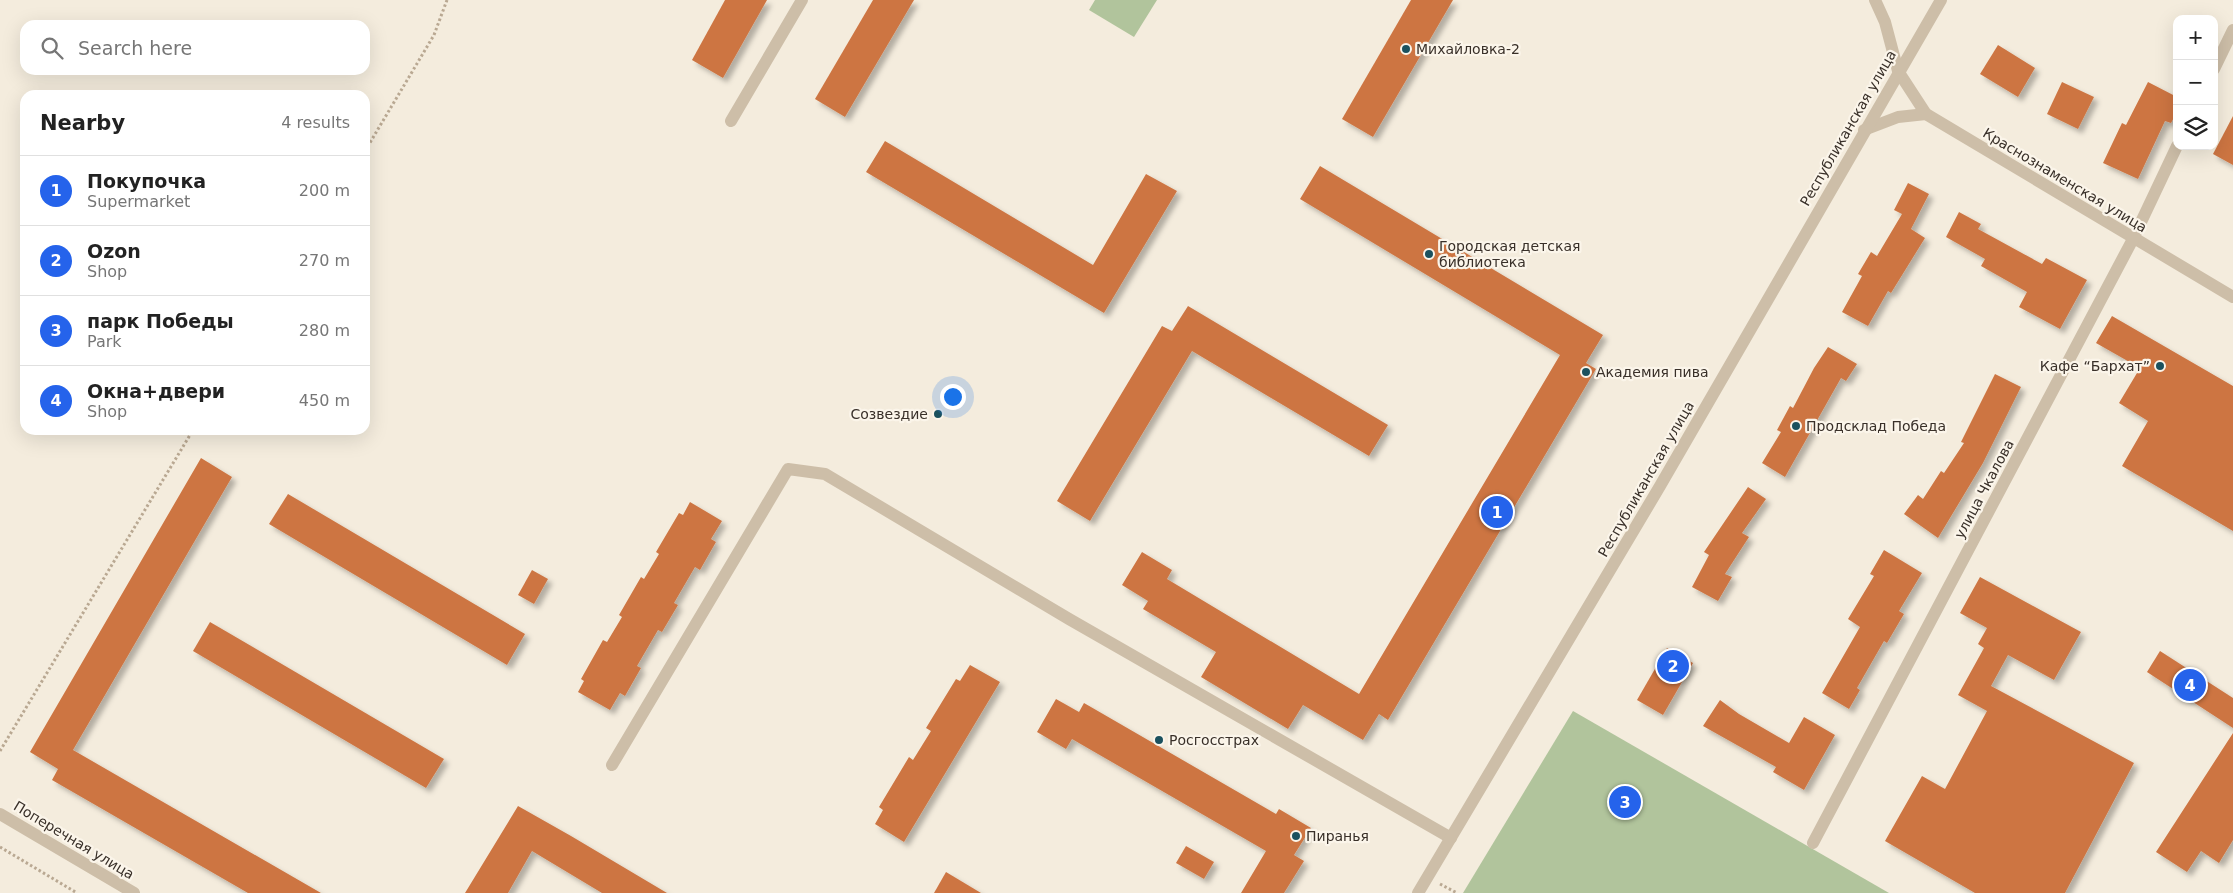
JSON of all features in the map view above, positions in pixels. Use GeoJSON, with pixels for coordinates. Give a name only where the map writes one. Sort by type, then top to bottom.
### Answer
{"type":"FeatureCollection","features":[{"type":"Feature","properties":{"kind":"street"},"geometry":{"type":"LineString","coordinates":[[731,121],[802,0]]}},
{"type":"Feature","properties":{"kind":"street","name":"Краснознаменская улица"},"geometry":{"type":"LineString","coordinates":[[1875,0],[1885,22],[1898,71],[1926,114],[2233,297]]}},
{"type":"Feature","properties":{"kind":"street","name":"Республиканская улица"},"geometry":{"type":"LineString","coordinates":[[1418,893],[1660,486],[1898,71],[1941,0]]}},
{"type":"Feature","properties":{"kind":"street"},"geometry":{"type":"LineString","coordinates":[[2218,61],[2233,30]]}},
{"type":"Feature","properties":{"kind":"street"},"geometry":{"type":"LineString","coordinates":[[1864,130],[1898,117],[1926,114]]}},
{"type":"Feature","properties":{"kind":"street","name":"улица Чкалова"},"geometry":{"type":"LineString","coordinates":[[1813,843],[2133,239],[2175,150]]}},
{"type":"Feature","properties":{"kind":"street"},"geometry":{"type":"LineString","coordinates":[[612,765],[788,470],[825,474],[1069,619],[1451,838]]}},
{"type":"Feature","properties":{"kind":"street","name":"Поперечная улица"},"geometry":{"type":"LineString","coordinates":[[1,816],[134,893]]}},
{"type":"Feature","properties":{"kind":"path"},"geometry":{"type":"LineString","coordinates":[[370,143],[434,35],[447,0]]}},
{"type":"Feature","properties":{"kind":"path"},"geometry":{"type":"LineString","coordinates":[[0,751],[190,435]]}},
{"type":"Feature","properties":{"kind":"path"},"geometry":{"type":"LineString","coordinates":[[0,847],[77,893]]}},
{"type":"Feature","properties":{"kind":"green space"},"geometry":{"type":"Polygon","coordinates":[[[1095,0],[1157,0],[1134,37],[1089,10],[1095,0]]]}},
{"type":"Feature","properties":{"kind":"green space"},"geometry":{"type":"Polygon","coordinates":[[[1573,711],[1889,893],[1463,893],[1573,711]]]}},
{"type":"Feature","properties":{"kind":"building"},"geometry":{"type":"Polygon","coordinates":[[[725,0],[767,0],[723,78],[692,60],[725,0]]]}},
{"type":"Feature","properties":{"kind":"building"},"geometry":{"type":"Polygon","coordinates":[[[873,0],[914,0],[845,117],[815,99],[873,0]]]}},
{"type":"Feature","properties":{"kind":"building"},"geometry":{"type":"Polygon","coordinates":[[[1411,0],[1453,0],[1373,137],[1342,119],[1411,0]]]}},
{"type":"Feature","properties":{"kind":"building"},"geometry":{"type":"Polygon","coordinates":[[[1998,45],[2035,68],[2018,97],[1980,74],[1998,45]]]}},
{"type":"Feature","properties":{"kind":"building"},"geometry":{"type":"Polygon","coordinates":[[[2062,82],[2094,97],[2078,129],[2047,114],[2062,82]]]}},
{"type":"Feature","properties":{"kind":"building"},"geometry":{"type":"Polygon","coordinates":[[[2148,82],[2173,95],[2173,119],[2171,123],[2165,121],[2138,179],[2103,163],[2122,123],[2126,125],[2148,82]]]}},
{"type":"Feature","properties":{"kind":"building"},"geometry":{"type":"Polygon","coordinates":[[[2233,116],[2233,165],[2213,154],[2215,150],[2218,150],[2218,144],[2233,116]]]}},
{"type":"Feature","properties":{"kind":"building"},"geometry":{"type":"Polygon","coordinates":[[[885,141],[1093,265],[1146,174],[1177,191],[1104,313],[866,172],[885,141]]]}},
{"type":"Feature","properties":{"kind":"building"},"geometry":{"type":"Polygon","coordinates":[[[1320,166],[1603,335],[1586,363],[1596,369],[1388,720],[1379,714],[1363,740],[1303,705],[1288,729],[1201,677],[1216,652],[1143,609],[1148,601],[1122,585],[1142,552],[1172,570],[1167,579],[1359,694],[1560,355],[1300,199],[1320,166]]]}},
{"type":"Feature","properties":{"kind":"building"},"geometry":{"type":"Polygon","coordinates":[[[1908,183],[1929,194],[1911,229],[1925,238],[1891,293],[1888,291],[1868,326],[1842,312],[1862,276],[1858,274],[1871,252],[1877,256],[1902,214],[1894,210],[1908,183]]]}},
{"type":"Feature","properties":{"kind":"building"},"geometry":{"type":"Polygon","coordinates":[[[1959,212],[1981,224],[1978,229],[2042,264],[2046,258],[2087,280],[2060,329],[2019,307],[2027,292],[1981,266],[1985,259],[1946,237],[1959,212]]]}},
{"type":"Feature","properties":{"kind":"building"},"geometry":{"type":"Polygon","coordinates":[[[1188,306],[1388,425],[1369,456],[1192,351],[1090,521],[1057,501],[1162,326],[1172,331],[1188,306]]]}},
{"type":"Feature","properties":{"kind":"building"},"geometry":{"type":"Polygon","coordinates":[[[2112,316],[2233,386],[2233,531],[2122,466],[2148,421],[2119,403],[2140,368],[2096,343],[2112,316]]]}},
{"type":"Feature","properties":{"kind":"building"},"geometry":{"type":"Polygon","coordinates":[[[1828,347],[1857,364],[1846,381],[1841,378],[1785,477],[1762,463],[1781,432],[1777,430],[1790,406],[1793,408],[1814,368],[1828,347]]]}},
{"type":"Feature","properties":{"kind":"building"},"geometry":{"type":"Polygon","coordinates":[[[1995,374],[2021,387],[1983,463],[1938,538],[1904,514],[1918,495],[1923,499],[1941,471],[1944,473],[1964,443],[1961,442],[1995,374]]]}},
{"type":"Feature","properties":{"kind":"building"},"geometry":{"type":"Polygon","coordinates":[[[201,458],[232,477],[73,750],[321,893],[248,893],[52,780],[58,769],[30,752],[201,458]]]}},
{"type":"Feature","properties":{"kind":"building"},"geometry":{"type":"Polygon","coordinates":[[[1748,487],[1766,499],[1742,533],[1749,537],[1725,574],[1732,577],[1718,601],[1692,587],[1709,555],[1704,552],[1748,487]]]}},
{"type":"Feature","properties":{"kind":"building"},"geometry":{"type":"Polygon","coordinates":[[[288,494],[525,634],[507,665],[269,524],[288,494]]]}},
{"type":"Feature","properties":{"kind":"building"},"geometry":{"type":"Polygon","coordinates":[[[690,502],[722,521],[711,539],[716,542],[700,570],[695,567],[674,603],[678,605],[662,632],[658,630],[637,666],[641,668],[625,696],[620,693],[610,710],[578,692],[584,681],[581,679],[603,640],[607,642],[622,617],[619,615],[641,577],[644,579],[659,554],[656,552],[679,513],[683,515],[690,502]]]}},
{"type":"Feature","properties":{"kind":"building"},"geometry":{"type":"Polygon","coordinates":[[[1884,550],[1922,573],[1899,611],[1904,614],[1887,643],[1884,641],[1857,688],[1860,690],[1849,709],[1822,693],[1860,627],[1848,619],[1874,576],[1870,574],[1884,550]]]}},
{"type":"Feature","properties":{"kind":"building"},"geometry":{"type":"Polygon","coordinates":[[[532,570],[548,579],[534,604],[518,595],[532,570]]]}},
{"type":"Feature","properties":{"kind":"building"},"geometry":{"type":"Polygon","coordinates":[[[1980,577],[2081,632],[2054,680],[2008,655],[1991,686],[2134,763],[2065,893],[1975,893],[1885,841],[1922,776],[1945,789],[1987,711],[1958,695],[1984,648],[1978,644],[1987,628],[1960,613],[1980,577]]]}},
{"type":"Feature","properties":{"kind":"building"},"geometry":{"type":"Polygon","coordinates":[[[210,622],[444,759],[426,788],[193,651],[210,622]]]}},
{"type":"Feature","properties":{"kind":"building"},"geometry":{"type":"Polygon","coordinates":[[[1667,648],[1693,663],[1663,715],[1637,700],[1667,648]]]}},
{"type":"Feature","properties":{"kind":"building"},"geometry":{"type":"Polygon","coordinates":[[[2160,651],[2233,698],[2233,728],[2147,672],[2160,651]]]}},
{"type":"Feature","properties":{"kind":"building"},"geometry":{"type":"Polygon","coordinates":[[[970,665],[1000,682],[904,842],[875,824],[883,810],[879,807],[909,757],[913,760],[931,731],[926,728],[956,679],[960,681],[970,665]]]}},
{"type":"Feature","properties":{"kind":"building"},"geometry":{"type":"Polygon","coordinates":[[[1056,699],[1079,712],[1084,703],[1276,814],[1279,809],[1311,828],[1294,855],[1304,861],[1284,893],[1241,893],[1266,851],[1072,739],[1066,749],[1037,732],[1056,699]]]}},
{"type":"Feature","properties":{"kind":"building"},"geometry":{"type":"Polygon","coordinates":[[[1720,700],[1739,714],[1789,743],[1804,717],[1835,735],[1804,790],[1773,772],[1776,767],[1703,726],[1720,700]]]}},
{"type":"Feature","properties":{"kind":"building"},"geometry":{"type":"Polygon","coordinates":[[[2233,733],[2233,840],[2219,863],[2201,851],[2187,872],[2156,852],[2233,733]]]}},
{"type":"Feature","properties":{"kind":"building"},"geometry":{"type":"Polygon","coordinates":[[[518,806],[667,893],[602,893],[532,851],[508,893],[465,893],[518,806]]]}},
{"type":"Feature","properties":{"kind":"building"},"geometry":{"type":"Polygon","coordinates":[[[1186,846],[1214,862],[1204,879],[1176,863],[1186,846]]]}},
{"type":"Feature","properties":{"kind":"building"},"geometry":{"type":"Polygon","coordinates":[[[946,872],[981,893],[934,893],[946,872]]]}},
{"type":"Feature","properties":{"kind":"place","name":"Михайловка-2"},"geometry":{"type":"Point","coordinates":[1406,49]}},
{"type":"Feature","properties":{"kind":"place","name":"Городская детская библиотека"},"geometry":{"type":"Point","coordinates":[1429,254]}},
{"type":"Feature","properties":{"kind":"place","name":"Кафе “Бархат”"},"geometry":{"type":"Point","coordinates":[2160,366]}},
{"type":"Feature","properties":{"kind":"place","name":"Академия пива"},"geometry":{"type":"Point","coordinates":[1586,372]}},
{"type":"Feature","properties":{"kind":"place","name":"Созвездие"},"geometry":{"type":"Point","coordinates":[938,414]}},
{"type":"Feature","properties":{"kind":"place","name":"Продсклад Победа"},"geometry":{"type":"Point","coordinates":[1796,426]}},
{"type":"Feature","properties":{"kind":"place","name":"Покупочка"},"geometry":{"type":"Point","coordinates":[1497,512]}},
{"type":"Feature","properties":{"kind":"place","name":"Ozon"},"geometry":{"type":"Point","coordinates":[1673,666]}},
{"type":"Feature","properties":{"kind":"place","name":"Окна+двери"},"geometry":{"type":"Point","coordinates":[2190,685]}},
{"type":"Feature","properties":{"kind":"place","name":"Росгосстрах"},"geometry":{"type":"Point","coordinates":[1159,740]}},
{"type":"Feature","properties":{"kind":"place","name":"парк Победы"},"geometry":{"type":"Point","coordinates":[1625,802]}},
{"type":"Feature","properties":{"kind":"place","name":"Пиранья"},"geometry":{"type":"Point","coordinates":[1296,836]}}]}
